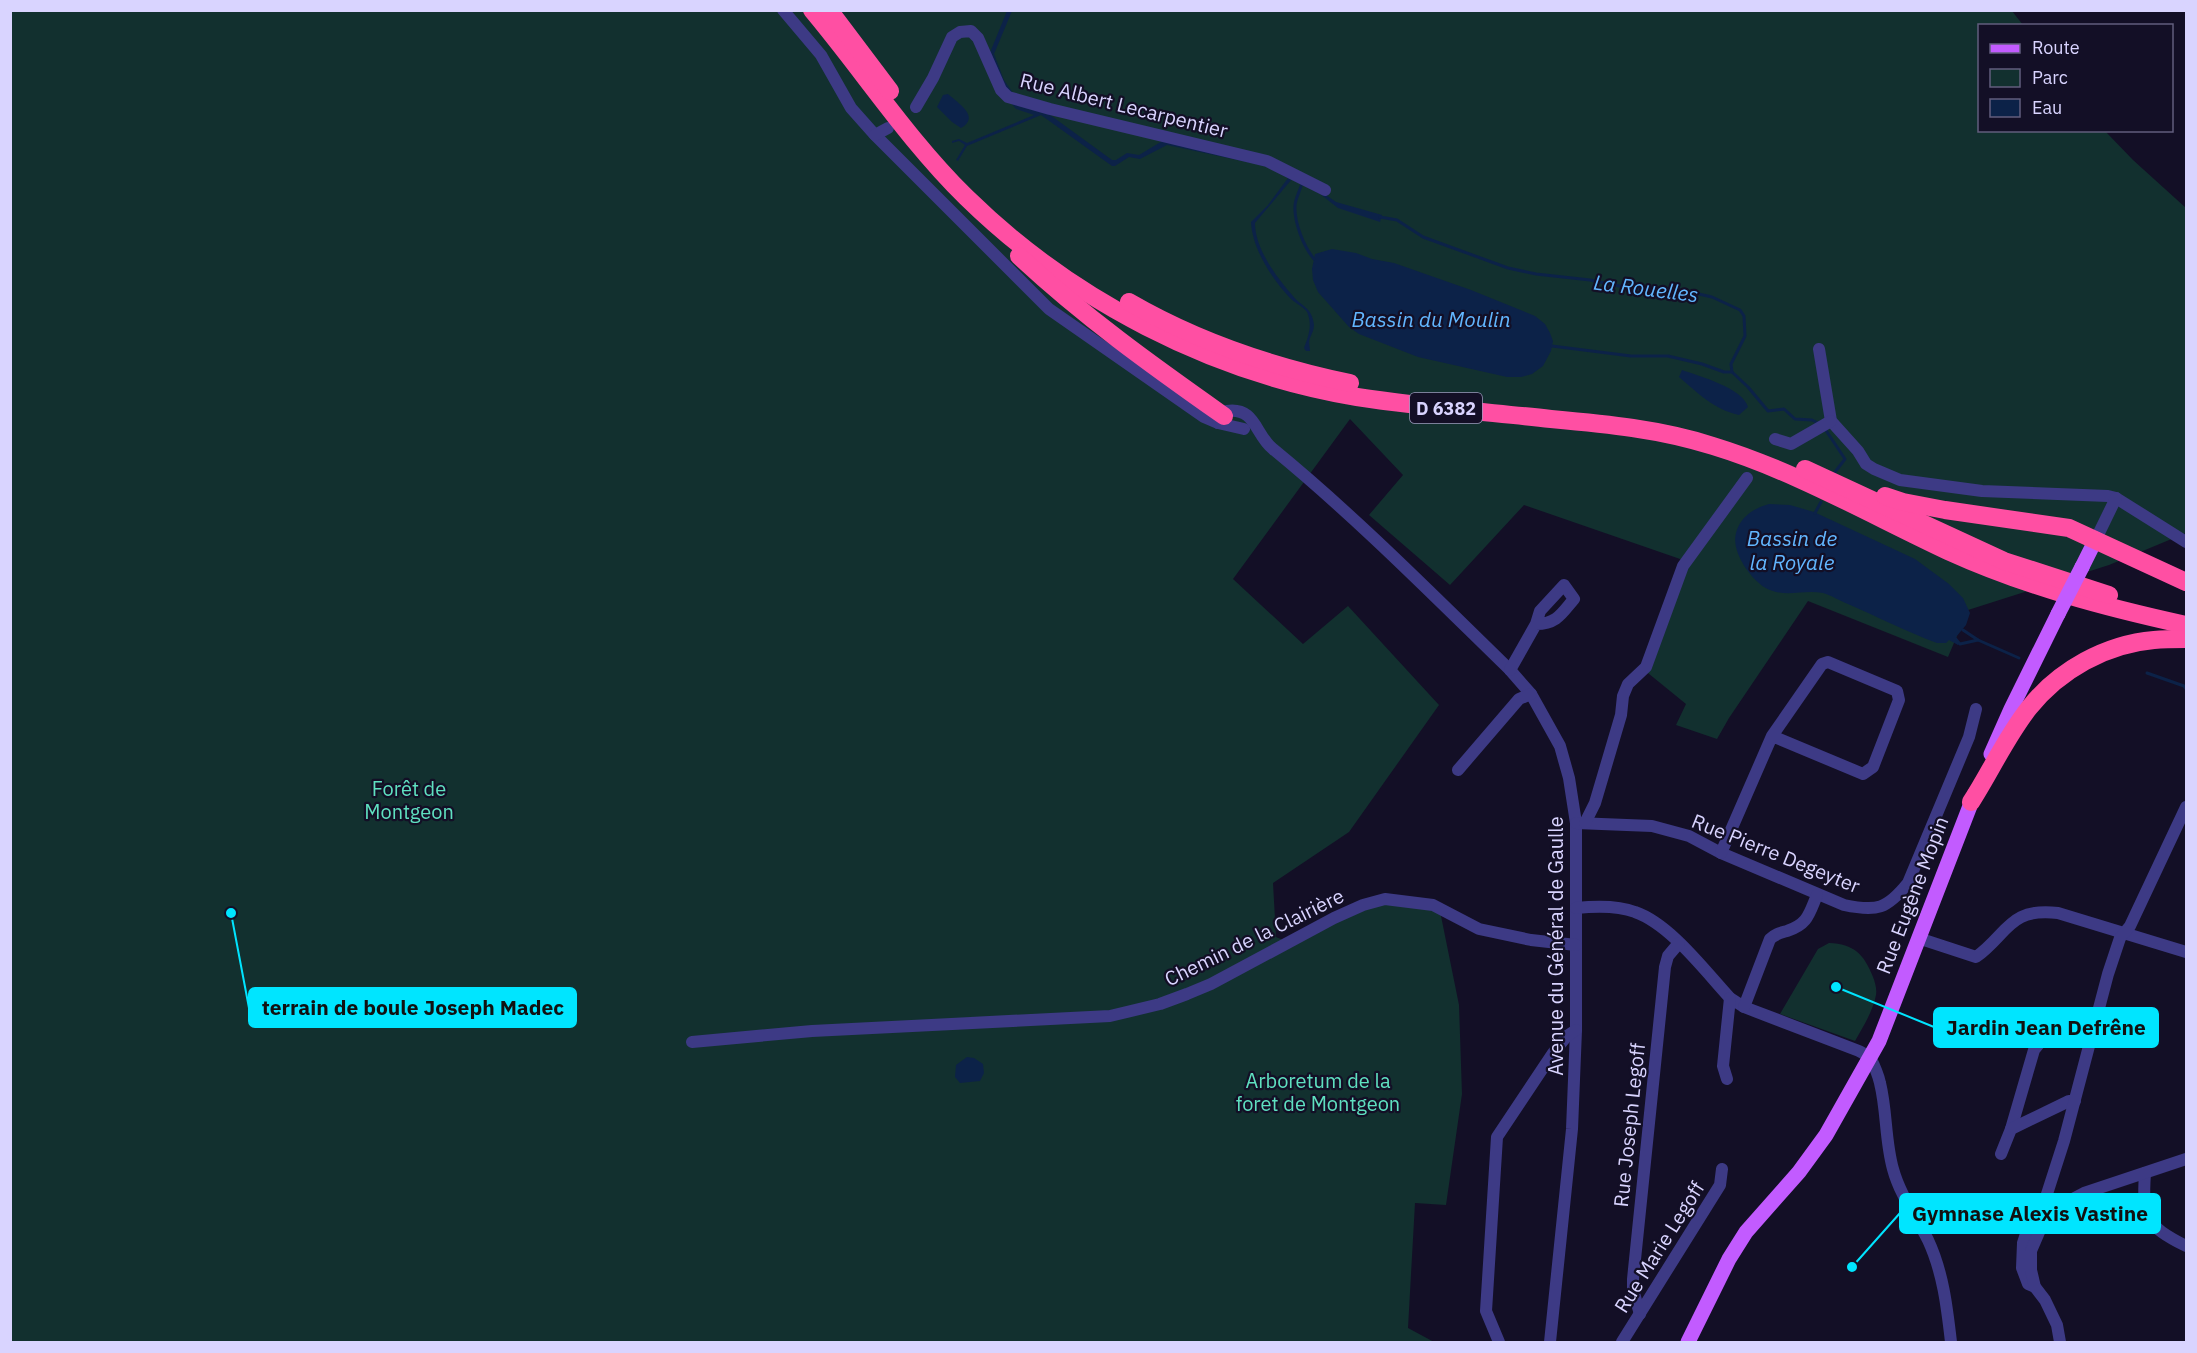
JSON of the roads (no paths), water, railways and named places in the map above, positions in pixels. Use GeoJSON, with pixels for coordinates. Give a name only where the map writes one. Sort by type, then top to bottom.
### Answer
{"type":"FeatureCollection","features":[{"type":"Feature","properties":{"kind":"highway","name":"D 6382"},"geometry":{"type":"LineString","coordinates":[[812,10],[911,138],[967,198],[1041,260],[1087,292],[1131,318],[1202,353],[1254,372],[1356,396],[1480,412],[1627,426],[1710,445],[1778,470],[1951,552],[2015,579],[2075,598],[2187,625]]}},
{"type":"Feature","properties":{"kind":"highway","name":"D 6382"},"geometry":{"type":"LineString","coordinates":[[829,10],[935,149],[1015,226],[1094,282],[1142,310],[1196,336],[1292,370],[1349,383],[1628,414],[1715,433],[1748,444],[1796,465],[2004,561],[2090,590],[2187,613]]}},
{"type":"Feature","properties":{"kind":"highway"},"geometry":{"type":"LineString","coordinates":[[911,138],[968,208],[1059,293],[1221,420]]}},
{"type":"Feature","properties":{"kind":"highway"},"geometry":{"type":"LineString","coordinates":[[1796,465],[1903,502],[1985,517],[2069,528],[2187,582]]}},
{"type":"Feature","properties":{"kind":"highway"},"geometry":{"type":"LineString","coordinates":[[1971,802],[2029,708],[2051,685],[2074,668],[2098,655],[2123,646],[2154,640],[2187,639]]}},
{"type":"Feature","properties":{"kind":"main road","name":"Rue Eugène Mopin"},"geometry":{"type":"LineString","coordinates":[[1688,1342],[1729,1259],[1746,1232],[1799,1172],[1826,1135],[1881,1037],[1971,802],[2011,709],[2096,539]]}},
{"type":"Feature","properties":{"kind":"street"},"geometry":{"type":"LineString","coordinates":[[783,10],[821,55],[852,108],[875,135],[1049,309],[1204,417],[1221,420],[1244,429],[1268,445]]}},
{"type":"Feature","properties":{"kind":"street","name":"Rue Albert Lecarpentier"},"geometry":{"type":"LineString","coordinates":[[916,106],[933,78],[952,37],[960,32],[970,31],[978,38],[1001,90],[1013,98],[1267,161],[1325,190]]}},
{"type":"Feature","properties":{"kind":"street"},"geometry":{"type":"LineString","coordinates":[[875,135],[888,128]]}},
{"type":"Feature","properties":{"kind":"street"},"geometry":{"type":"LineString","coordinates":[[1820,349],[1831,421],[1858,451],[1866,464],[1900,480],[1982,491],[2046,495],[2100,494],[2116,498],[2187,542]]}},
{"type":"Feature","properties":{"kind":"street"},"geometry":{"type":"LineString","coordinates":[[1221,420],[1227,411],[1242,411],[1268,445]]}},
{"type":"Feature","properties":{"kind":"street"},"geometry":{"type":"LineString","coordinates":[[1775,439],[1791,444],[1831,421]]}},
{"type":"Feature","properties":{"kind":"street","name":"Avenue du Général de Gaulle"},"geometry":{"type":"LineString","coordinates":[[1268,445],[1357,524],[1510,670],[1531,694],[1560,746],[1581,823],[1576,908],[1576,1030],[1572,1129],[1550,1342]]}},
{"type":"Feature","properties":{"kind":"street"},"geometry":{"type":"LineString","coordinates":[[1581,823],[1599,791],[1622,715],[1623,696],[1628,684],[1646,667],[1683,566],[1747,478]]}},
{"type":"Feature","properties":{"kind":"street"},"geometry":{"type":"LineString","coordinates":[[2096,539],[2116,498]]}},
{"type":"Feature","properties":{"kind":"street"},"geometry":{"type":"LineString","coordinates":[[1510,670],[1536,624]]}},
{"type":"Feature","properties":{"kind":"street"},"geometry":{"type":"LineString","coordinates":[[1721,853],[1772,736],[1822,664],[1828,662],[1897,691],[1899,700],[1873,767],[1863,774],[1772,736]]}},
{"type":"Feature","properties":{"kind":"street"},"geometry":{"type":"LineString","coordinates":[[1458,770],[1519,699],[1531,694]]}},
{"type":"Feature","properties":{"kind":"street","name":"Rue Pierre Degeyter"},"geometry":{"type":"LineString","coordinates":[[1581,823],[1652,826],[1689,836],[1721,853],[1844,906],[1865,910],[1881,908],[1895,899],[1908,883],[1969,736],[1976,709]]}},
{"type":"Feature","properties":{"kind":"street"},"geometry":{"type":"LineString","coordinates":[[2035,1287],[2028,1284],[2022,1268],[2023,1243],[2032,1216],[2046,1197],[2075,1101],[2108,974],[2118,944],[2124,932],[2130,927],[2187,807]]}},
{"type":"Feature","properties":{"kind":"street"},"geometry":{"type":"LineString","coordinates":[[1744,1006],[1770,939],[1807,920],[1817,895]]}},
{"type":"Feature","properties":{"kind":"street","name":"Chemin de la Clairière"},"geometry":{"type":"LineString","coordinates":[[692,1042],[812,1031],[1110,1016],[1161,1004],[1211,984],[1334,918],[1363,905],[1385,899],[1433,905],[1479,929],[1531,940],[1576,945]]}},
{"type":"Feature","properties":{"kind":"street"},"geometry":{"type":"LineString","coordinates":[[1576,908],[1604,907],[1636,912],[1660,924],[1730,998],[1744,1006],[1870,1057],[1880,1082],[1893,1170],[1900,1190],[1928,1240],[1940,1269],[1951,1342]]}},
{"type":"Feature","properties":{"kind":"street"},"geometry":{"type":"LineString","coordinates":[[1918,938],[1977,957],[1988,949],[2013,920],[2045,912],[2058,913],[2187,952]]}},
{"type":"Feature","properties":{"kind":"street","name":"Rue Joseph Legoff"},"geometry":{"type":"LineString","coordinates":[[1640,1314],[1633,1290],[1633,1279],[1665,967],[1668,956],[1679,943]]}},
{"type":"Feature","properties":{"kind":"street"},"geometry":{"type":"LineString","coordinates":[[1727,1079],[1723,1066],[1730,998]]}},
{"type":"Feature","properties":{"kind":"street"},"geometry":{"type":"LineString","coordinates":[[1499,1342],[1486,1311],[1497,1137],[1553,1053],[1567,1036],[1576,1030]]}},
{"type":"Feature","properties":{"kind":"street"},"geometry":{"type":"LineString","coordinates":[[2001,1154],[2011,1129],[2034,1050],[2046,1035]]}},
{"type":"Feature","properties":{"kind":"street"},"geometry":{"type":"LineString","coordinates":[[2011,1129],[2069,1101],[2075,1101]]}},
{"type":"Feature","properties":{"kind":"street"},"geometry":{"type":"LineString","coordinates":[[2060,1342],[2056,1325],[2045,1300],[2035,1287],[2031,1270],[2031,1251],[2040,1230],[2063,1204],[2084,1193],[2187,1159]]}},
{"type":"Feature","properties":{"kind":"street","name":"Rue Marie Legoff"},"geometry":{"type":"LineString","coordinates":[[1622,1342],[1720,1185],[1722,1169]]}},
{"type":"Feature","properties":{"kind":"street"},"geometry":{"type":"LineString","coordinates":[[2145,1173],[2143,1201],[2150,1222],[2166,1236],[2187,1246]]}},
{"type":"Feature","properties":{"kind":"water"},"geometry":{"type":"Polygon","coordinates":[[[1007,11],[1012,11],[994,54],[1004,80],[1015,96],[1008,94],[989,55],[1007,11]]]}},
{"type":"Feature","properties":{"kind":"water"},"geometry":{"type":"Polygon","coordinates":[[[948,94],[966,110],[968,115],[967,124],[961,128],[937,107],[943,95],[948,94]]]}},
{"type":"Feature","properties":{"kind":"water"},"geometry":{"type":"Polygon","coordinates":[[[1011,103],[1046,112],[1112,160],[1127,153],[1139,155],[1164,140],[1263,161],[1313,186],[1336,202],[1382,215],[1380,222],[1338,208],[1320,194],[1292,179],[1255,223],[1259,243],[1274,272],[1296,300],[1311,314],[1314,325],[1309,341],[1310,351],[1304,348],[1310,326],[1307,312],[1289,297],[1276,281],[1259,252],[1252,232],[1251,222],[1268,205],[1288,178],[1256,164],[1167,145],[1140,159],[1129,157],[1112,166],[1041,115],[967,146],[958,161],[956,160],[965,145],[959,141],[952,143],[952,141],[959,139],[967,143],[1034,115],[1016,109],[1011,103]]]}},
{"type":"Feature","properties":{"kind":"water","name":"Bassin du Moulin"},"geometry":{"type":"Polygon","coordinates":[[[1332,249],[1394,263],[1471,290],[1535,316],[1545,324],[1550,333],[1553,341],[1551,351],[1543,366],[1532,374],[1507,377],[1418,357],[1359,334],[1349,327],[1318,292],[1313,280],[1312,269],[1315,254],[1332,249]]]}},
{"type":"Feature","properties":{"kind":"water"},"geometry":{"type":"Polygon","coordinates":[[[1682,370],[1709,379],[1738,394],[1748,407],[1739,415],[1721,409],[1679,377],[1682,370]]]}},
{"type":"Feature","properties":{"kind":"water","name":"Bassin de la Royale"},"geometry":{"type":"Polygon","coordinates":[[[1769,504],[1790,505],[1814,512],[1915,559],[1949,584],[1963,598],[1970,613],[1966,625],[1956,637],[1961,643],[1958,645],[1949,640],[1946,643],[1937,643],[1823,593],[1771,591],[1758,583],[1742,563],[1735,540],[1738,527],[1744,518],[1758,508],[1769,504]]]}},
{"type":"Feature","properties":{"kind":"water"},"geometry":{"type":"Polygon","coordinates":[[[967,1057],[974,1058],[983,1064],[984,1073],[980,1081],[960,1083],[955,1077],[956,1065],[967,1057]]]}},
{"type":"Feature","properties":{"kind":"waterway"},"geometry":{"type":"LineString","coordinates":[[1302,183],[1295,203],[1296,220],[1303,241],[1314,259]]}},
{"type":"Feature","properties":{"kind":"waterway","name":"La Rouelles"},"geometry":{"type":"LineString","coordinates":[[1380,217],[1397,220],[1423,237],[1508,268],[1629,288],[1681,290],[1712,297],[1740,310],[1744,316],[1745,336],[1731,364],[1732,372],[1768,411],[1784,409],[1795,419],[1812,420],[1820,424]]}},
{"type":"Feature","properties":{"kind":"waterway"},"geometry":{"type":"LineString","coordinates":[[1552,346],[1631,356],[1668,356],[1724,372],[1732,372]]}},
{"type":"Feature","properties":{"kind":"waterway","name":"La Rouelles"},"geometry":{"type":"LineString","coordinates":[[1825,429],[1845,459],[1835,472]]}},
{"type":"Feature","properties":{"kind":"waterway"},"geometry":{"type":"LineString","coordinates":[[1815,513],[1821,502]]}},
{"type":"Feature","properties":{"kind":"waterway"},"geometry":{"type":"LineString","coordinates":[[1963,630],[1978,640],[2019,658]]}},
{"type":"Feature","properties":{"kind":"waterway"},"geometry":{"type":"LineString","coordinates":[[1960,644],[1978,640]]}},
{"type":"Feature","properties":{"kind":"waterway"},"geometry":{"type":"LineString","coordinates":[[2147,673],[2184,686],[2186,689]]}},
{"type":"Feature","properties":{"kind":"place","name":"terrain de boule Joseph Madec"},"geometry":{"type":"Point","coordinates":[231,913]}},
{"type":"Feature","properties":{"kind":"place","name":"Jardin Jean Defrêne"},"geometry":{"type":"Point","coordinates":[1836,987]}},
{"type":"Feature","properties":{"kind":"place","name":"Gymnase Alexis Vastine"},"geometry":{"type":"Point","coordinates":[1852,1267]}},
{"type":"Feature","properties":{"kind":"park label","name":"Forêt de Montgeon"},"geometry":{"type":"Point","coordinates":[409,800]}},
{"type":"Feature","properties":{"kind":"park label","name":"Arboretum de la foret de Montgeon"},"geometry":{"type":"Point","coordinates":[1318,1092]}}]}
